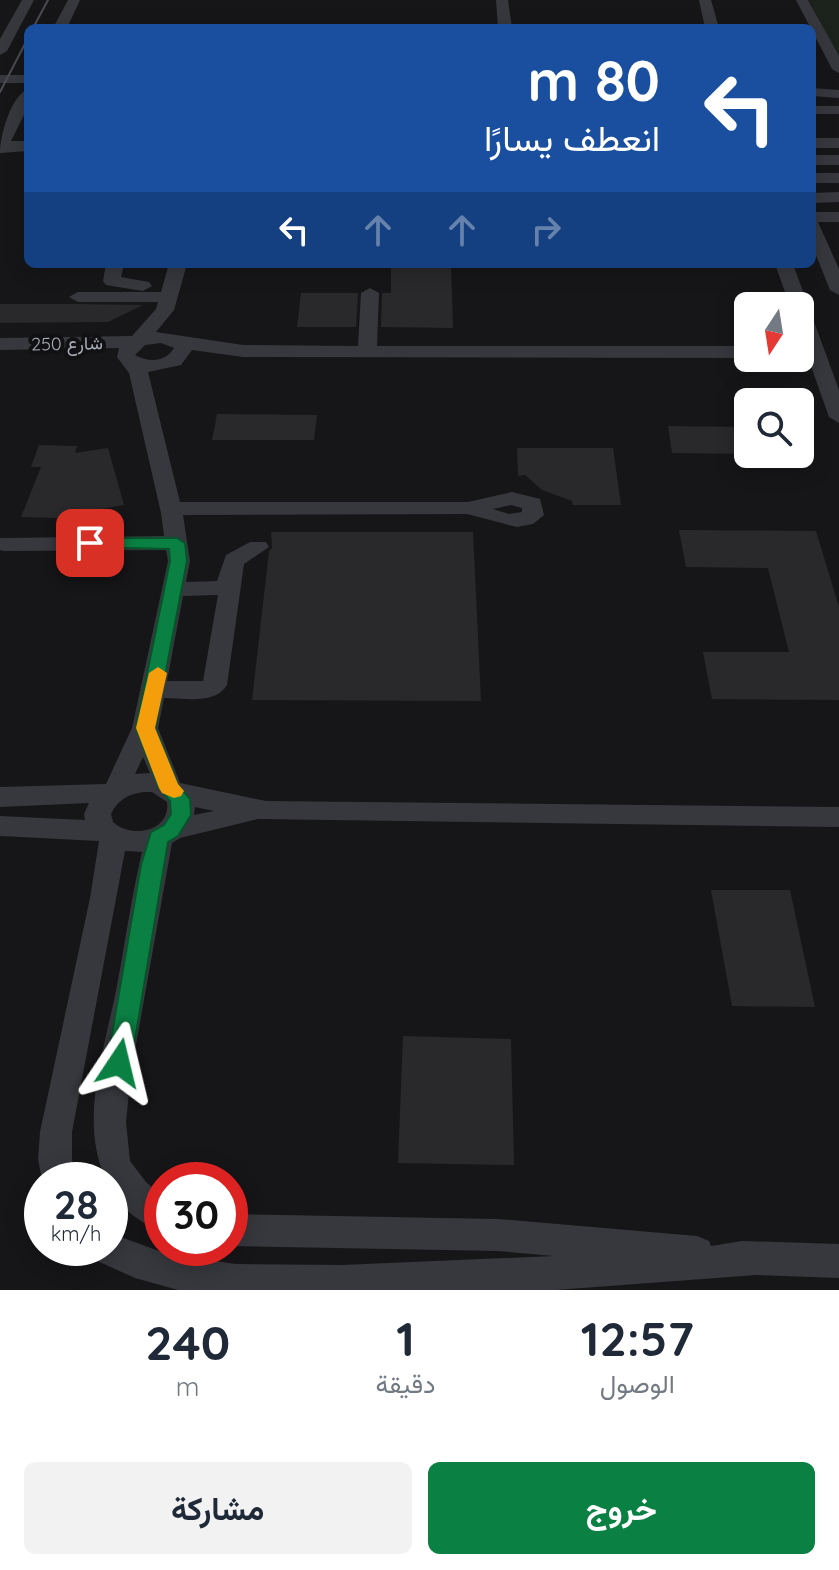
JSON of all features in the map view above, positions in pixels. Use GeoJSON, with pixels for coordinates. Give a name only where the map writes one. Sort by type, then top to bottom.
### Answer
{"type":"FeatureCollection","features":[{"type":"Feature","properties":{"kind":"street"},"geometry":{"type":"LineString","coordinates":[[0,51],[28,0]]}},
{"type":"Feature","properties":{"kind":"street"},"geometry":{"type":"LineString","coordinates":[[62,24],[74,0]]}},
{"type":"Feature","properties":{"kind":"street"},"geometry":{"type":"LineString","coordinates":[[502,0],[505,24]]}},
{"type":"Feature","properties":{"kind":"street"},"geometry":{"type":"LineString","coordinates":[[705,0],[711,24]]}},
{"type":"Feature","properties":{"kind":"street"},"geometry":{"type":"LineString","coordinates":[[802,0],[815,24]]}},
{"type":"Feature","properties":{"kind":"street"},"geometry":{"type":"LineString","coordinates":[[816,26],[839,69]]}},
{"type":"Feature","properties":{"kind":"street"},"geometry":{"type":"LineString","coordinates":[[0,79],[24,79]]}},
{"type":"Feature","properties":{"kind":"street"},"geometry":{"type":"LineString","coordinates":[[816,92],[839,94]]}},
{"type":"Feature","properties":{"kind":"street"},"geometry":{"type":"LineString","coordinates":[[24,101],[0,147],[24,146]]}},
{"type":"Feature","properties":{"kind":"street"},"geometry":{"type":"LineString","coordinates":[[816,110],[839,110]]}},
{"type":"Feature","properties":{"kind":"street"},"geometry":{"type":"LineString","coordinates":[[816,126],[839,126]]}},
{"type":"Feature","properties":{"kind":"street"},"geometry":{"type":"LineString","coordinates":[[816,143],[839,143]]}},
{"type":"Feature","properties":{"kind":"street"},"geometry":{"type":"LineString","coordinates":[[816,160],[839,160]]}},
{"type":"Feature","properties":{"kind":"street"},"geometry":{"type":"LineString","coordinates":[[816,178],[839,178]]}},
{"type":"Feature","properties":{"kind":"street"},"geometry":{"type":"LineString","coordinates":[[816,198],[839,197]]}},
{"type":"Feature","properties":{"kind":"street"},"geometry":{"type":"LineString","coordinates":[[816,217],[839,217]]}},
{"type":"Feature","properties":{"kind":"street"},"geometry":{"type":"LineString","coordinates":[[816,231],[839,238]]}},
{"type":"Feature","properties":{"kind":"street"},"geometry":{"type":"LineString","coordinates":[[816,233],[832,259],[838,285]]}},
{"type":"Feature","properties":{"kind":"street"},"geometry":{"type":"LineString","coordinates":[[114,268],[111,278],[118,284],[168,298]]}},
{"type":"Feature","properties":{"kind":"street"},"geometry":{"type":"LineString","coordinates":[[56,1162],[56,1132],[104,898],[108,834],[98,820],[99,809],[114,791],[145,728],[179,561],[171,509],[146,412],[135,352],[168,298],[177,268]]}},
{"type":"Feature","properties":{"kind":"street"},"geometry":{"type":"LineString","coordinates":[[785,268],[794,292]]}},
{"type":"Feature","properties":{"kind":"street"},"geometry":{"type":"LineString","coordinates":[[367,351],[370,293]]}},
{"type":"Feature","properties":{"kind":"street"},"geometry":{"type":"LineString","coordinates":[[78,297],[168,298]]}},
{"type":"Feature","properties":{"kind":"street"},"geometry":{"type":"LineString","coordinates":[[145,395],[176,351],[168,298]]}},
{"type":"Feature","properties":{"kind":"street"},"geometry":{"type":"LineString","coordinates":[[135,352],[162,337],[176,351]]}},
{"type":"Feature","properties":{"kind":"street","name":"شارع 250"},"geometry":{"type":"LineString","coordinates":[[0,344],[135,352]]}},
{"type":"Feature","properties":{"kind":"street"},"geometry":{"type":"LineString","coordinates":[[135,352],[153,366],[176,351],[734,352]]}},
{"type":"Feature","properties":{"kind":"street","name":"شارع 250"},"geometry":{"type":"LineString","coordinates":[[0,361],[135,352]]}},
{"type":"Feature","properties":{"kind":"street"},"geometry":{"type":"LineString","coordinates":[[814,365],[839,417]]}},
{"type":"Feature","properties":{"kind":"street"},"geometry":{"type":"LineString","coordinates":[[171,509],[468,508]]}},
{"type":"Feature","properties":{"kind":"street"},"geometry":{"type":"LineString","coordinates":[[1,543],[177,543]]}},
{"type":"Feature","properties":{"kind":"street"},"geometry":{"type":"LineString","coordinates":[[155,689],[207,690],[215,685],[230,591],[227,588],[234,560],[258,547]]}},
{"type":"Feature","properties":{"kind":"street"},"geometry":{"type":"LineString","coordinates":[[175,589],[227,588]]}},
{"type":"Feature","properties":{"kind":"street"},"geometry":{"type":"LineString","coordinates":[[144,1203],[122,1179],[114,1161],[109,1119],[145,899],[165,834],[181,815],[182,804],[173,791],[145,728]]}},
{"type":"Feature","properties":{"kind":"street"},"geometry":{"type":"LineString","coordinates":[[0,797],[114,791],[143,782],[266,811],[839,817]]}},
{"type":"Feature","properties":{"kind":"street"},"geometry":{"type":"LineString","coordinates":[[0,826],[108,834],[135,843],[266,811]]}},
{"type":"Feature","properties":{"kind":"street"},"geometry":{"type":"LineString","coordinates":[[248,1230],[498,1235],[755,1259],[839,1261]]}},
{"type":"Feature","properties":{"kind":"street"},"geometry":{"type":"LineString","coordinates":[[128,1259],[168,1272],[270,1282],[452,1279],[755,1259]]}},
{"type":"Feature","properties":{"kind":"shaded area"},"geometry":{"type":"Polygon","coordinates":[[[809,0],[839,0],[839,58],[809,0]]]}},
{"type":"Feature","properties":{"kind":"building"},"geometry":{"type":"Polygon","coordinates":[[[391,268],[451,268],[453,328],[381,327],[382,293],[391,293],[391,268]]]}},
{"type":"Feature","properties":{"kind":"building"},"geometry":{"type":"Polygon","coordinates":[[[301,293],[358,293],[356,327],[297,327],[301,293]]]}},
{"type":"Feature","properties":{"kind":"building"},"geometry":{"type":"Polygon","coordinates":[[[0,304],[143,305],[108,322],[0,323],[0,304]]]}},
{"type":"Feature","properties":{"kind":"building"},"geometry":{"type":"Polygon","coordinates":[[[217,414],[317,415],[314,440],[212,440],[217,414]]]}},
{"type":"Feature","properties":{"kind":"building"},"geometry":{"type":"Polygon","coordinates":[[[668,426],[734,427],[734,454],[672,453],[668,426]]]}},
{"type":"Feature","properties":{"kind":"building"},"geometry":{"type":"Polygon","coordinates":[[[39,445],[77,446],[75,453],[108,448],[124,505],[90,511],[87,519],[21,517],[41,467],[31,467],[39,445]]]}},
{"type":"Feature","properties":{"kind":"building"},"geometry":{"type":"Polygon","coordinates":[[[517,448],[613,448],[621,505],[573,505],[572,501],[542,490],[525,475],[518,476],[517,448]]]}},
{"type":"Feature","properties":{"kind":"building"},"geometry":{"type":"Polygon","coordinates":[[[679,530],[816,531],[839,607],[839,700],[712,699],[703,652],[789,652],[768,568],[686,567],[679,530]]]}},
{"type":"Feature","properties":{"kind":"building"},"geometry":{"type":"Polygon","coordinates":[[[271,532],[473,532],[481,701],[252,700],[269,551],[272,548],[271,532]]]}},
{"type":"Feature","properties":{"kind":"building"},"geometry":{"type":"Polygon","coordinates":[[[711,890],[790,890],[815,1007],[732,1006],[711,890]]]}},
{"type":"Feature","properties":{"kind":"building"},"geometry":{"type":"Polygon","coordinates":[[[403,1036],[511,1039],[514,1165],[398,1163],[403,1036]]]}},
{"type":"Feature","properties":{"kind":"tram line"},"geometry":{"type":"LineString","coordinates":[[35,24],[48,0]]}},
{"type":"Feature","properties":{"kind":"tram line"},"geometry":{"type":"LineString","coordinates":[[0,92],[24,46]]}},
{"type":"Feature","properties":{"kind":"slow traffic"},"geometry":{"type":"LineString","coordinates":[[158,673],[145,728],[169,788],[174,791]]}},
{"type":"Feature","properties":{"kind":"route"},"geometry":{"type":"LineString","coordinates":[[90,543],[177,543],[179,561],[145,728],[169,788],[180,799],[181,815],[171,830],[159,838],[152,865],[119,1063]]}}]}
